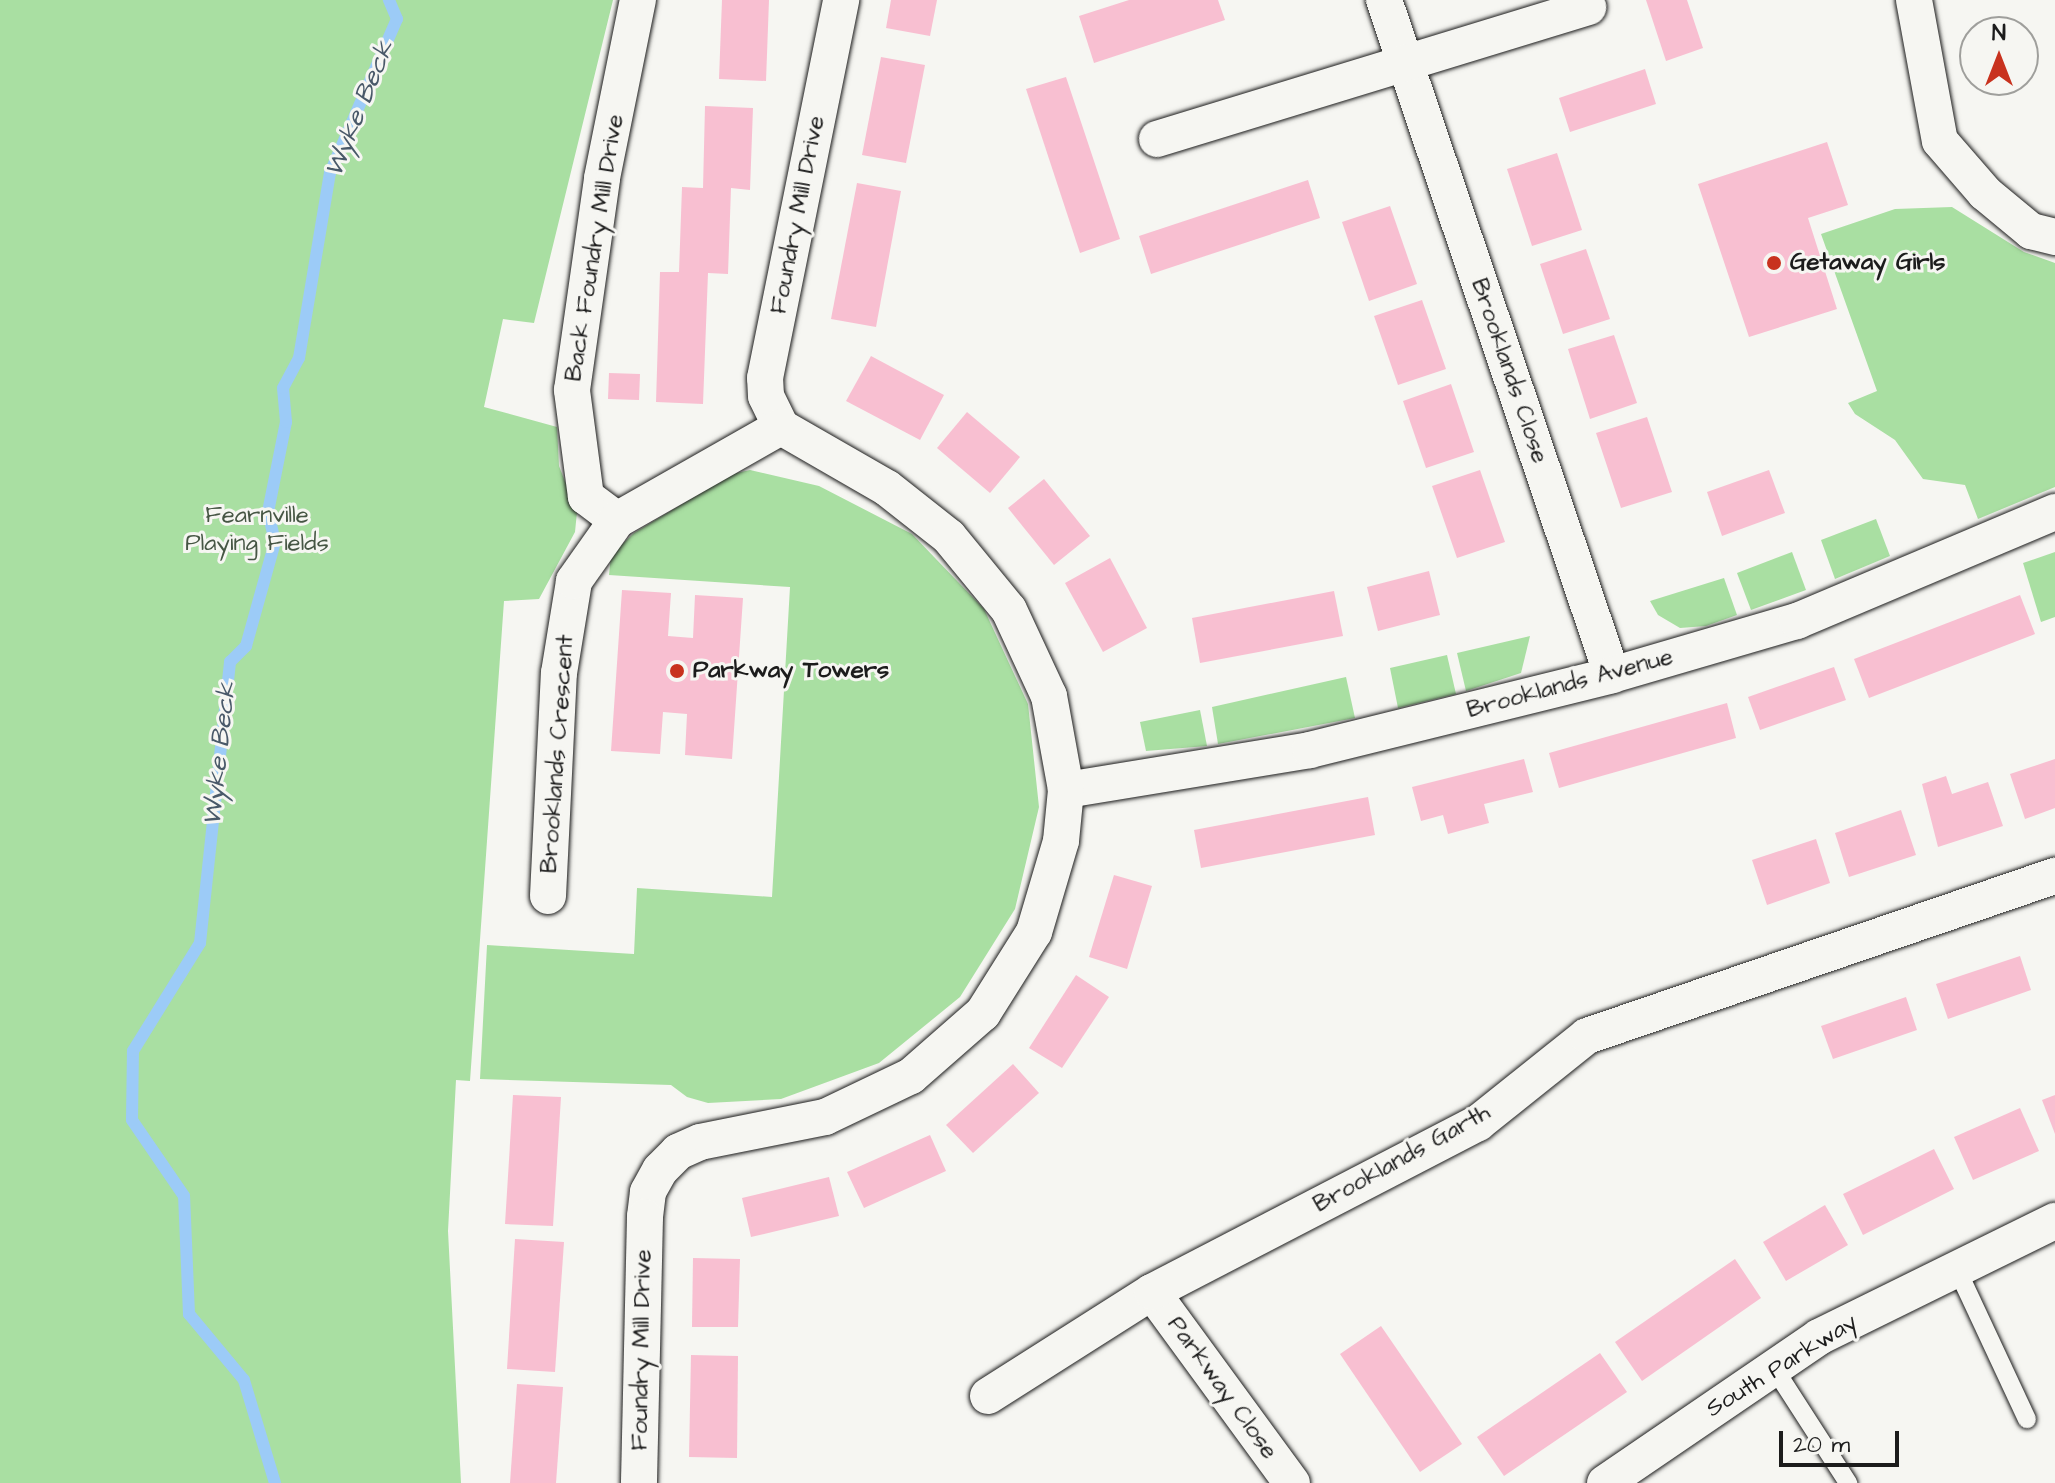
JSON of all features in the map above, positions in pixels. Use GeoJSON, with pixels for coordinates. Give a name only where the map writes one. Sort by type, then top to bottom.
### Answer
{"type":"FeatureCollection","features":[{"type":"Feature","properties":{"kind":"street","name":"Back Foundry Mill Drive"},"geometry":{"type":"LineString","coordinates":[[617,520],[586,497],[572,390],[602,178],[638,0]]}},
{"type":"Feature","properties":{"kind":"street","name":"Foundry Mill Drive"},"geometry":{"type":"LineString","coordinates":[[781,427],[766,396],[765,378],[841,0]]}},
{"type":"Feature","properties":{"kind":"street","name":"Brooklands Close"},"geometry":{"type":"LineString","coordinates":[[1384,0],[1612,675]]}},
{"type":"Feature","properties":{"kind":"street"},"geometry":{"type":"LineString","coordinates":[[1914,0],[1940,141],[1985,193],[2031,231],[2055,237]]}},
{"type":"Feature","properties":{"kind":"street"},"geometry":{"type":"LineString","coordinates":[[1157,139],[1406,67],[1588,7]]}},
{"type":"Feature","properties":{"kind":"street","name":"Brooklands Crescent"},"geometry":{"type":"LineString","coordinates":[[548,896],[559,673],[574,581],[617,520],[781,427]]}},
{"type":"Feature","properties":{"kind":"street"},"geometry":{"type":"LineString","coordinates":[[781,427],[887,488],[937,527],[1009,610],[1049,696],[1066,790]]}},
{"type":"Feature","properties":{"kind":"street","name":"Brooklands Avenue"},"geometry":{"type":"LineString","coordinates":[[1066,790],[1310,750],[1612,675],[1797,621],[2055,512]]}},
{"type":"Feature","properties":{"kind":"street","name":"Foundry Mill Drive"},"geometry":{"type":"LineString","coordinates":[[639,1483],[648,1192],[678,1152],[700,1142],[825,1117],[911,1076],[983,1013],[1034,932],[1061,841],[1066,790]]}},
{"type":"Feature","properties":{"kind":"street","name":"Brooklands Garth"},"geometry":{"type":"LineString","coordinates":[[988,1396],[1152,1292],[1478,1123],[1587,1036],[2055,876]]}},
{"type":"Feature","properties":{"kind":"street","name":"South Parkway"},"geometry":{"type":"LineString","coordinates":[[1605,1483],[1819,1337],[2055,1221]]}},
{"type":"Feature","properties":{"kind":"street","name":"Parkway Close"},"geometry":{"type":"LineString","coordinates":[[1152,1292],[1292,1483]]}},
{"type":"Feature","properties":{"kind":"lane"},"geometry":{"type":"LineString","coordinates":[[1956,1267],[2027,1419]]}},
{"type":"Feature","properties":{"kind":"lane"},"geometry":{"type":"LineString","coordinates":[[1774,1368],[1848,1483]]}},
{"type":"Feature","properties":{"kind":"green space","name":"Fearnville Playing Fields"},"geometry":{"type":"Polygon","coordinates":[[[0,0],[613,0],[534,323],[503,319],[484,407],[557,427],[559,466],[577,512],[575,532],[539,599],[504,601],[470,1081],[456,1080],[448,1231],[461,1483],[0,1483],[0,0]]]}},
{"type":"Feature","properties":{"kind":"green space"},"geometry":{"type":"Polygon","coordinates":[[[1952,207],[2024,252],[2055,263],[2055,487],[1978,519],[1965,485],[1923,479],[1895,440],[1855,414],[1848,403],[1877,391],[1821,234],[1895,209],[1952,207]]]}},
{"type":"Feature","properties":{"kind":"green space"},"geometry":{"type":"Polygon","coordinates":[[[750,470],[819,486],[912,534],[984,609],[1028,704],[1039,807],[1015,909],[960,997],[879,1063],[781,1099],[708,1103],[687,1097],[671,1085],[480,1079],[487,945],[634,954],[637,888],[772,897],[790,587],[609,575],[611,555],[634,533],[732,474],[750,470]]]}},
{"type":"Feature","properties":{"kind":"green space"},"geometry":{"type":"Polygon","coordinates":[[[1876,519],[1890,556],[1835,579],[1821,540],[1876,519]]]}},
{"type":"Feature","properties":{"kind":"green space"},"geometry":{"type":"Polygon","coordinates":[[[1792,552],[1806,590],[1751,610],[1737,573],[1792,552]]]}},
{"type":"Feature","properties":{"kind":"green space"},"geometry":{"type":"Polygon","coordinates":[[[2055,552],[2055,617],[2041,622],[2023,563],[2055,552]]]}},
{"type":"Feature","properties":{"kind":"green space"},"geometry":{"type":"Polygon","coordinates":[[[1724,578],[1737,615],[1706,626],[1680,628],[1658,615],[1650,601],[1724,578]]]}},
{"type":"Feature","properties":{"kind":"green space"},"geometry":{"type":"Polygon","coordinates":[[[1530,636],[1521,673],[1466,691],[1457,653],[1530,636]]]}},
{"type":"Feature","properties":{"kind":"green space"},"geometry":{"type":"Polygon","coordinates":[[[1447,655],[1456,694],[1398,708],[1390,668],[1447,655]]]}},
{"type":"Feature","properties":{"kind":"green space"},"geometry":{"type":"Polygon","coordinates":[[[1346,677],[1355,718],[1218,744],[1212,707],[1346,677]]]}},
{"type":"Feature","properties":{"kind":"green space"},"geometry":{"type":"Polygon","coordinates":[[[1200,710],[1207,746],[1146,751],[1140,722],[1200,710]]]}},
{"type":"Feature","properties":{"kind":"building"},"geometry":{"type":"Polygon","coordinates":[[[722,0],[769,0],[766,81],[719,79],[722,0]]]}},
{"type":"Feature","properties":{"kind":"building"},"geometry":{"type":"Polygon","coordinates":[[[891,0],[937,0],[930,36],[886,28],[891,0]]]}},
{"type":"Feature","properties":{"kind":"building"},"geometry":{"type":"Polygon","coordinates":[[[1129,0],[1218,0],[1225,20],[1094,63],[1079,16],[1129,0]]]}},
{"type":"Feature","properties":{"kind":"building"},"geometry":{"type":"Polygon","coordinates":[[[1646,0],[1687,0],[1703,48],[1666,61],[1646,0]]]}},
{"type":"Feature","properties":{"kind":"building"},"geometry":{"type":"Polygon","coordinates":[[[881,57],[925,65],[906,163],[862,155],[881,57]]]}},
{"type":"Feature","properties":{"kind":"building"},"geometry":{"type":"Polygon","coordinates":[[[1645,69],[1656,104],[1570,132],[1559,98],[1645,69]]]}},
{"type":"Feature","properties":{"kind":"building"},"geometry":{"type":"Polygon","coordinates":[[[1066,77],[1120,239],[1080,253],[1026,89],[1066,77]]]}},
{"type":"Feature","properties":{"kind":"building"},"geometry":{"type":"Polygon","coordinates":[[[705,106],[753,108],[750,190],[731,188],[728,274],[708,273],[703,404],[656,402],[660,272],[679,272],[682,187],[703,188],[705,106]]]}},
{"type":"Feature","properties":{"kind":"building","name":"Getaway Girls"},"geometry":{"type":"Polygon","coordinates":[[[1827,142],[1848,205],[1808,218],[1837,309],[1749,337],[1698,184],[1827,142]]]}},
{"type":"Feature","properties":{"kind":"building"},"geometry":{"type":"Polygon","coordinates":[[[1557,153],[1582,230],[1532,246],[1507,169],[1557,153]]]}},
{"type":"Feature","properties":{"kind":"building"},"geometry":{"type":"Polygon","coordinates":[[[1308,180],[1320,218],[1151,274],[1139,236],[1308,180]]]}},
{"type":"Feature","properties":{"kind":"building"},"geometry":{"type":"Polygon","coordinates":[[[857,183],[901,191],[876,327],[831,319],[857,183]]]}},
{"type":"Feature","properties":{"kind":"building"},"geometry":{"type":"Polygon","coordinates":[[[1390,206],[1417,284],[1369,301],[1342,222],[1390,206]]]}},
{"type":"Feature","properties":{"kind":"building"},"geometry":{"type":"Polygon","coordinates":[[[1586,249],[1610,319],[1563,334],[1540,264],[1586,249]]]}},
{"type":"Feature","properties":{"kind":"building"},"geometry":{"type":"Polygon","coordinates":[[[1422,300],[1446,369],[1398,385],[1374,316],[1422,300]]]}},
{"type":"Feature","properties":{"kind":"building"},"geometry":{"type":"Polygon","coordinates":[[[1614,335],[1637,403],[1590,419],[1568,349],[1614,335]]]}},
{"type":"Feature","properties":{"kind":"building"},"geometry":{"type":"Polygon","coordinates":[[[871,356],[944,395],[920,440],[846,401],[871,356]]]}},
{"type":"Feature","properties":{"kind":"building"},"geometry":{"type":"Polygon","coordinates":[[[609,373],[640,374],[639,400],[608,399],[609,373]]]}},
{"type":"Feature","properties":{"kind":"building"},"geometry":{"type":"Polygon","coordinates":[[[1451,384],[1474,452],[1426,468],[1403,401],[1451,384]]]}},
{"type":"Feature","properties":{"kind":"building"},"geometry":{"type":"Polygon","coordinates":[[[967,412],[1020,457],[990,493],[937,448],[967,412]]]}},
{"type":"Feature","properties":{"kind":"building"},"geometry":{"type":"Polygon","coordinates":[[[1647,417],[1672,492],[1621,508],[1596,433],[1647,417]]]}},
{"type":"Feature","properties":{"kind":"building"},"geometry":{"type":"Polygon","coordinates":[[[1480,470],[1505,542],[1457,558],[1432,486],[1480,470]]]}},
{"type":"Feature","properties":{"kind":"building"},"geometry":{"type":"Polygon","coordinates":[[[1769,470],[1785,513],[1722,536],[1707,492],[1769,470]]]}},
{"type":"Feature","properties":{"kind":"building"},"geometry":{"type":"Polygon","coordinates":[[[1044,479],[1090,536],[1054,565],[1008,508],[1044,479]]]}},
{"type":"Feature","properties":{"kind":"building"},"geometry":{"type":"Polygon","coordinates":[[[1110,558],[1147,628],[1103,652],[1065,583],[1110,558]]]}},
{"type":"Feature","properties":{"kind":"building"},"geometry":{"type":"Polygon","coordinates":[[[1429,571],[1440,615],[1378,631],[1367,587],[1429,571]]]}},
{"type":"Feature","properties":{"kind":"building","name":"Parkway Towers"},"geometry":{"type":"Polygon","coordinates":[[[622,590],[671,593],[668,636],[693,638],[695,595],[743,598],[732,759],[685,755],[687,714],[663,712],[660,754],[611,751],[622,590]]]}},
{"type":"Feature","properties":{"kind":"building"},"geometry":{"type":"Polygon","coordinates":[[[1334,591],[1343,636],[1200,663],[1192,618],[1334,591]]]}},
{"type":"Feature","properties":{"kind":"building"},"geometry":{"type":"Polygon","coordinates":[[[2020,595],[2035,634],[1869,698],[1854,659],[2020,595]]]}},
{"type":"Feature","properties":{"kind":"building"},"geometry":{"type":"Polygon","coordinates":[[[1834,667],[1846,700],[1760,730],[1748,697],[1834,667]]]}},
{"type":"Feature","properties":{"kind":"building"},"geometry":{"type":"Polygon","coordinates":[[[1727,703],[1736,738],[1559,788],[1549,753],[1727,703]]]}},
{"type":"Feature","properties":{"kind":"building"},"geometry":{"type":"Polygon","coordinates":[[[1524,759],[1533,792],[1484,804],[1489,823],[1448,834],[1443,815],[1421,821],[1412,787],[1524,759]]]}},
{"type":"Feature","properties":{"kind":"building"},"geometry":{"type":"Polygon","coordinates":[[[2055,759],[2055,808],[2025,819],[2010,774],[2055,759]]]}},
{"type":"Feature","properties":{"kind":"building"},"geometry":{"type":"Polygon","coordinates":[[[1946,776],[1952,794],[1988,782],[2003,826],[1938,847],[1922,784],[1946,776]]]}},
{"type":"Feature","properties":{"kind":"building"},"geometry":{"type":"Polygon","coordinates":[[[1368,797],[1375,835],[1201,868],[1194,830],[1368,797]]]}},
{"type":"Feature","properties":{"kind":"building"},"geometry":{"type":"Polygon","coordinates":[[[1901,810],[1916,855],[1849,877],[1835,833],[1901,810]]]}},
{"type":"Feature","properties":{"kind":"building"},"geometry":{"type":"Polygon","coordinates":[[[1816,839],[1830,883],[1767,905],[1752,860],[1816,839]]]}},
{"type":"Feature","properties":{"kind":"building"},"geometry":{"type":"Polygon","coordinates":[[[1114,875],[1152,886],[1127,969],[1089,957],[1114,875]]]}},
{"type":"Feature","properties":{"kind":"building"},"geometry":{"type":"Polygon","coordinates":[[[2020,956],[2031,990],[1948,1019],[1936,984],[2020,956]]]}},
{"type":"Feature","properties":{"kind":"building"},"geometry":{"type":"Polygon","coordinates":[[[1076,975],[1109,997],[1062,1068],[1029,1048],[1076,975]]]}},
{"type":"Feature","properties":{"kind":"building"},"geometry":{"type":"Polygon","coordinates":[[[1906,997],[1917,1030],[1833,1059],[1821,1026],[1906,997]]]}},
{"type":"Feature","properties":{"kind":"building"},"geometry":{"type":"Polygon","coordinates":[[[1013,1064],[1039,1093],[973,1153],[946,1125],[1013,1064]]]}},
{"type":"Feature","properties":{"kind":"building"},"geometry":{"type":"Polygon","coordinates":[[[513,1095],[561,1097],[553,1226],[505,1224],[513,1095]]]}},
{"type":"Feature","properties":{"kind":"building"},"geometry":{"type":"Polygon","coordinates":[[[2055,1095],[2055,1134],[2042,1100],[2055,1095]]]}},
{"type":"Feature","properties":{"kind":"building"},"geometry":{"type":"Polygon","coordinates":[[[2020,1108],[2039,1151],[1973,1180],[1954,1137],[2020,1108]]]}},
{"type":"Feature","properties":{"kind":"building"},"geometry":{"type":"Polygon","coordinates":[[[930,1135],[946,1171],[864,1208],[847,1172],[930,1135]]]}},
{"type":"Feature","properties":{"kind":"building"},"geometry":{"type":"Polygon","coordinates":[[[1934,1149],[1954,1189],[1863,1235],[1843,1194],[1934,1149]]]}},
{"type":"Feature","properties":{"kind":"building"},"geometry":{"type":"Polygon","coordinates":[[[829,1177],[839,1216],[751,1237],[742,1198],[829,1177]]]}},
{"type":"Feature","properties":{"kind":"building"},"geometry":{"type":"Polygon","coordinates":[[[1825,1205],[1848,1245],[1786,1281],[1763,1242],[1825,1205]]]}},
{"type":"Feature","properties":{"kind":"building"},"geometry":{"type":"Polygon","coordinates":[[[515,1239],[564,1242],[555,1372],[507,1369],[515,1239]]]}},
{"type":"Feature","properties":{"kind":"building"},"geometry":{"type":"Polygon","coordinates":[[[693,1258],[740,1259],[738,1327],[692,1327],[693,1258]]]}},
{"type":"Feature","properties":{"kind":"building"},"geometry":{"type":"Polygon","coordinates":[[[1735,1259],[1761,1298],[1642,1381],[1615,1342],[1735,1259]]]}},
{"type":"Feature","properties":{"kind":"building"},"geometry":{"type":"Polygon","coordinates":[[[1381,1326],[1462,1444],[1420,1472],[1340,1354],[1381,1326]]]}},
{"type":"Feature","properties":{"kind":"building"},"geometry":{"type":"Polygon","coordinates":[[[1600,1353],[1627,1392],[1504,1476],[1477,1437],[1600,1353]]]}},
{"type":"Feature","properties":{"kind":"building"},"geometry":{"type":"Polygon","coordinates":[[[691,1355],[738,1356],[737,1458],[689,1457],[691,1355]]]}},
{"type":"Feature","properties":{"kind":"building"},"geometry":{"type":"Polygon","coordinates":[[[517,1384],[563,1387],[556,1483],[510,1483],[517,1384]]]}},
{"type":"Feature","properties":{"kind":"waterway","name":"Wyke Beck"},"geometry":{"type":"LineString","coordinates":[[275,1483],[244,1380],[189,1314],[184,1196],[132,1120],[133,1051],[200,943],[230,662],[246,646],[275,542],[268,512],[286,422],[283,388],[299,358],[330,173],[397,19],[389,0]]}},
{"type":"Feature","properties":{"kind":"place","name":"Getaway Girls"},"geometry":{"type":"Point","coordinates":[1774,263]}},
{"type":"Feature","properties":{"kind":"place","name":"Parkway Towers"},"geometry":{"type":"Point","coordinates":[677,671]}}]}
